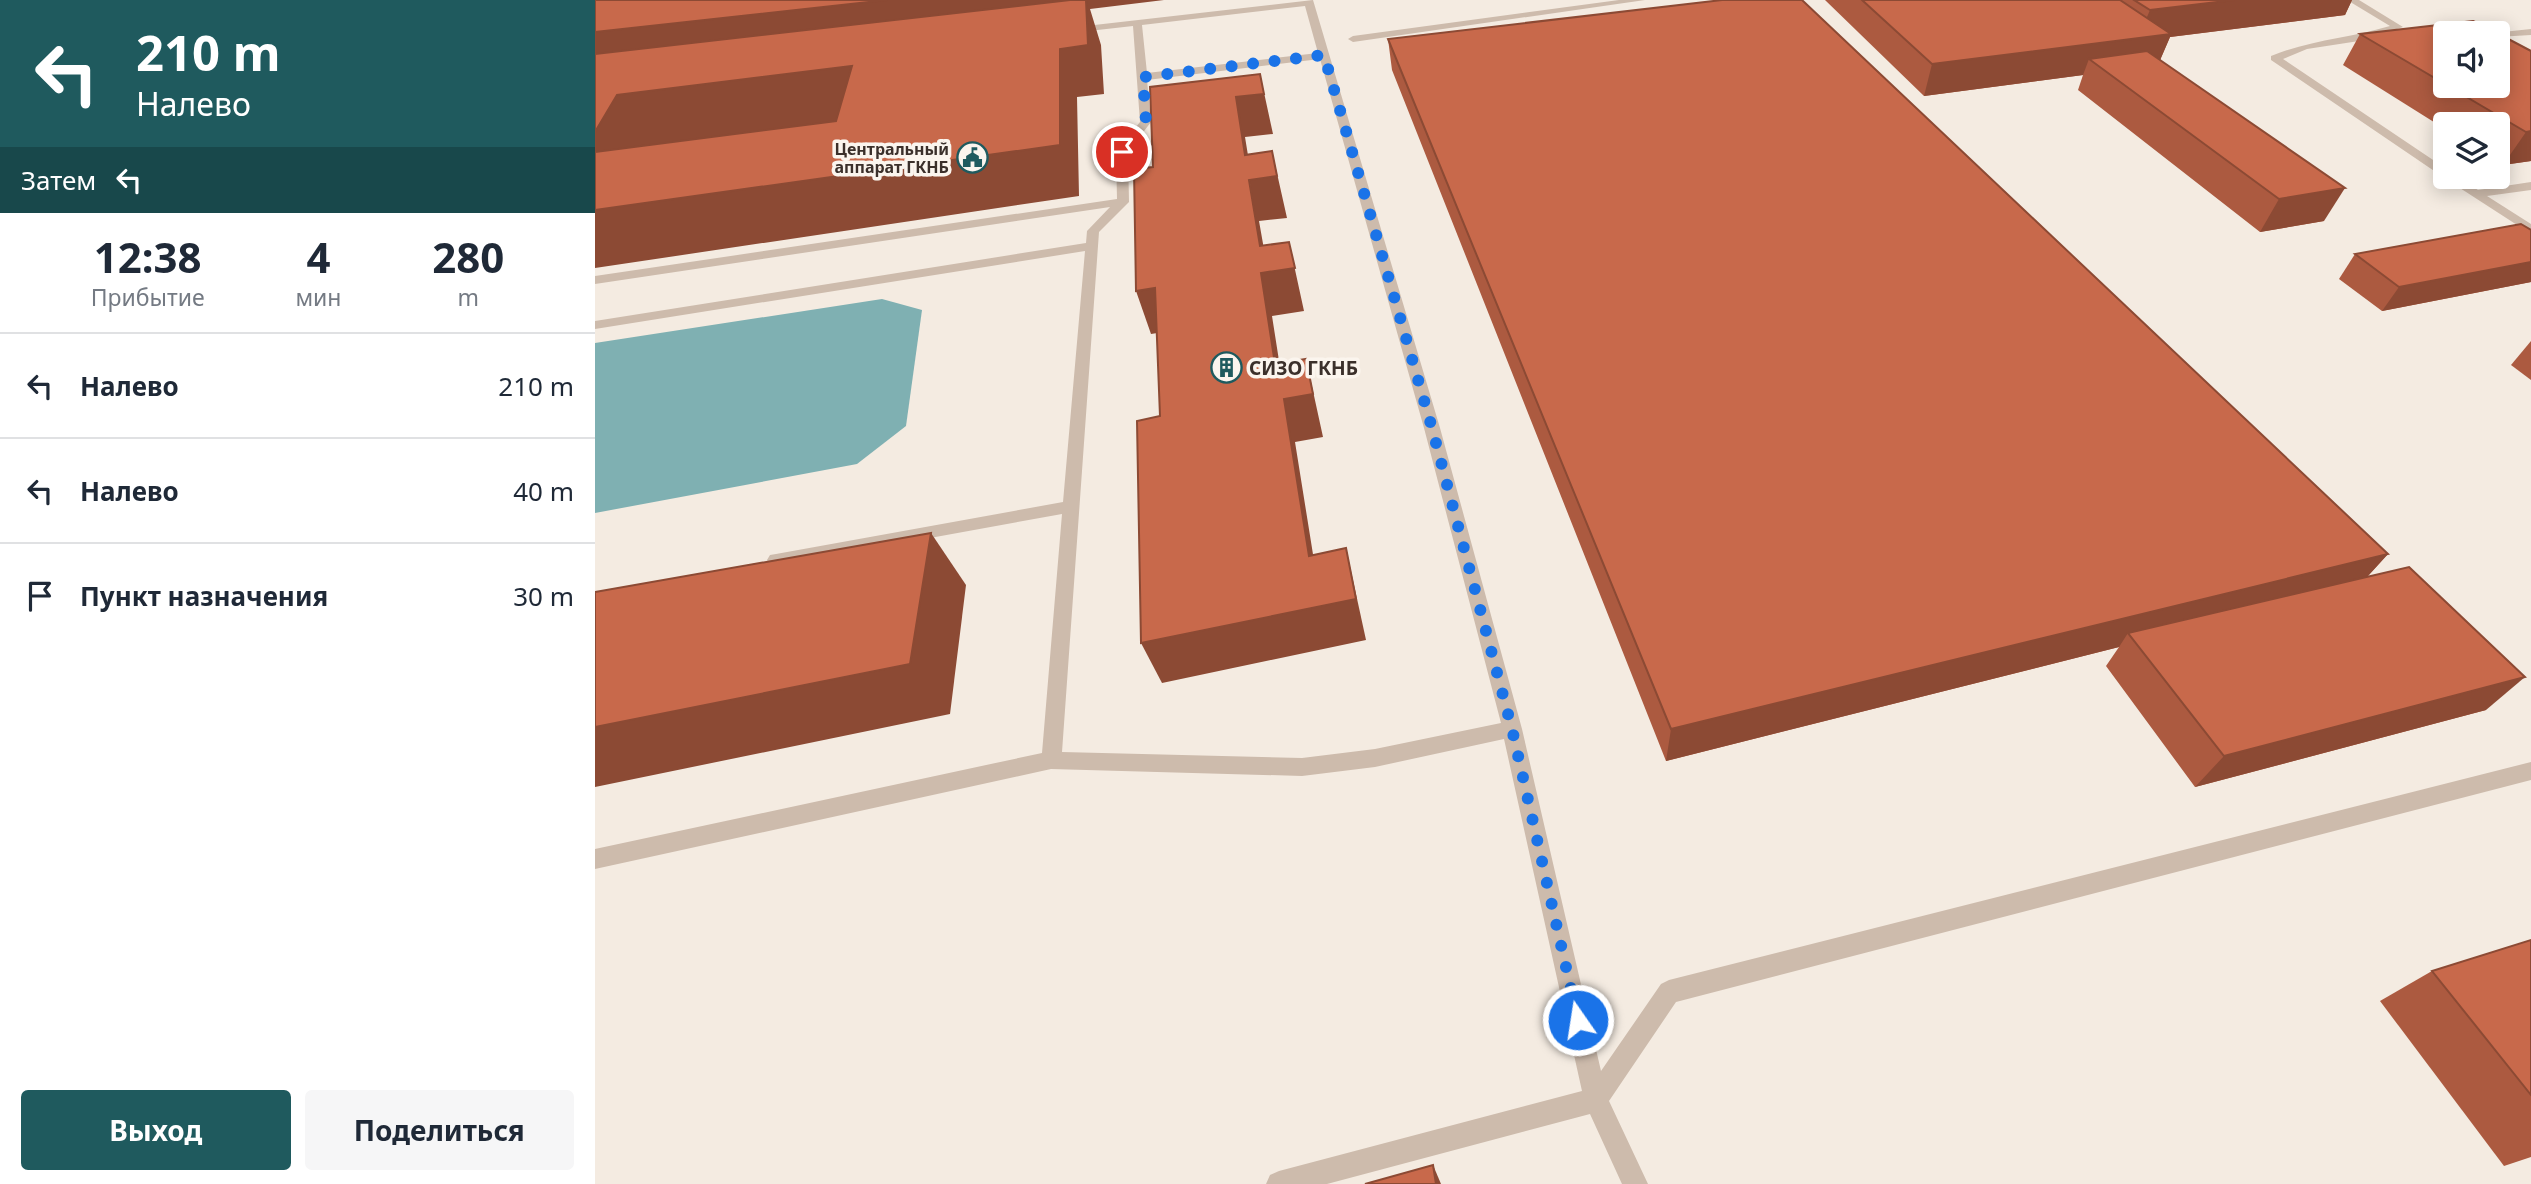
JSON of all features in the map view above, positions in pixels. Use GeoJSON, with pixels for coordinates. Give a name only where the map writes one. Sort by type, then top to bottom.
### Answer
{"type":"FeatureCollection","features":[{"type":"Feature","properties":{"kind":"lane"},"geometry":{"type":"LineString","coordinates":[[1353,39],[1640,0]]}},
{"type":"Feature","properties":{"kind":"lane"},"geometry":{"type":"LineString","coordinates":[[2352,0],[2404,28],[2305,46],[2275,58],[2433,165]]}},
{"type":"Feature","properties":{"kind":"lane"},"geometry":{"type":"LineString","coordinates":[[1054,32],[1309,1],[1432,428],[1512,729],[1596,1100],[1635,1184]]}},
{"type":"Feature","properties":{"kind":"lane"},"geometry":{"type":"LineString","coordinates":[[1051,760],[1093,231],[1123,202],[1122,152],[1146,122],[1137,22]]}},
{"type":"Feature","properties":{"kind":"lane"},"geometry":{"type":"LineString","coordinates":[[2510,33],[2531,32]]}},
{"type":"Feature","properties":{"kind":"lane"},"geometry":{"type":"LineString","coordinates":[[1143,77],[1324,55]]}},
{"type":"Feature","properties":{"kind":"lane"},"geometry":{"type":"LineString","coordinates":[[2476,194],[2531,186]]}},
{"type":"Feature","properties":{"kind":"lane"},"geometry":{"type":"LineString","coordinates":[[2468,189],[2531,230]]}},
{"type":"Feature","properties":{"kind":"lane"},"geometry":{"type":"LineString","coordinates":[[595,280],[1123,202]]}},
{"type":"Feature","properties":{"kind":"lane"},"geometry":{"type":"LineString","coordinates":[[595,324],[1093,246]]}},
{"type":"Feature","properties":{"kind":"lane"},"geometry":{"type":"LineString","coordinates":[[758,563],[1072,506]]}},
{"type":"Feature","properties":{"kind":"lane"},"geometry":{"type":"LineString","coordinates":[[595,859],[1051,760],[1302,767],[1375,758],[1512,729]]}},
{"type":"Feature","properties":{"kind":"lane"},"geometry":{"type":"LineString","coordinates":[[1279,1184],[1596,1100],[1669,992],[2531,771]]}},
{"type":"Feature","properties":{"kind":"water"},"geometry":{"type":"Polygon","coordinates":[[[882,299],[922,310],[906,426],[857,464],[595,513],[595,343],[882,299]]]}},
{"type":"Feature","properties":{"kind":"building"},"geometry":{"type":"Polygon","coordinates":[[[595,0],[887,0],[595,32],[595,0]]]}},
{"type":"Feature","properties":{"kind":"building"},"geometry":{"type":"Polygon","coordinates":[[[1086,0],[1088,45],[1060,49],[1060,145],[595,210],[595,152],[836,121],[852,66],[617,95],[595,132],[595,54],[1086,0]]]}},
{"type":"Feature","properties":{"kind":"building"},"geometry":{"type":"Polygon","coordinates":[[[1722,0],[1802,0],[2388,554],[1671,729],[1388,39],[1722,0]]]}},
{"type":"Feature","properties":{"kind":"building"},"geometry":{"type":"Polygon","coordinates":[[[1862,0],[2120,0],[2171,34],[1932,64],[1862,0]]]}},
{"type":"Feature","properties":{"kind":"building"},"geometry":{"type":"Polygon","coordinates":[[[2134,0],[2234,0],[2150,10],[2134,0]]]}},
{"type":"Feature","properties":{"kind":"building"},"geometry":{"type":"Polygon","coordinates":[[[2433,26],[2433,77],[2360,34],[2433,26]]]}},
{"type":"Feature","properties":{"kind":"building"},"geometry":{"type":"Polygon","coordinates":[[[2510,40],[2531,51],[2531,131],[2526,132],[2510,123],[2510,112],[2492,112],[2468,98],[2510,98],[2510,40]]]}},
{"type":"Feature","properties":{"kind":"building"},"geometry":{"type":"Polygon","coordinates":[[[2147,51],[2345,188],[2279,199],[2089,59],[2147,51]]]}},
{"type":"Feature","properties":{"kind":"building","name":"СИЗО ГКНБ"},"geometry":{"type":"Polygon","coordinates":[[[1260,74],[1264,94],[1236,97],[1245,155],[1272,151],[1277,176],[1249,180],[1260,246],[1289,242],[1295,268],[1261,273],[1275,364],[1306,359],[1313,394],[1284,399],[1309,556],[1346,548],[1356,599],[1141,643],[1137,421],[1160,416],[1155,288],[1136,291],[1134,169],[1153,167],[1150,87],[1260,74]]]}},
{"type":"Feature","properties":{"kind":"building"},"geometry":{"type":"Polygon","coordinates":[[[2521,224],[2531,230],[2531,262],[2399,287],[2355,254],[2521,224]]]}},
{"type":"Feature","properties":{"kind":"building"},"geometry":{"type":"Polygon","coordinates":[[[931,533],[910,664],[595,727],[595,592],[931,533]]]}},
{"type":"Feature","properties":{"kind":"building"},"geometry":{"type":"Polygon","coordinates":[[[2409,567],[2525,677],[2224,756],[2128,633],[2409,567]]]}},
{"type":"Feature","properties":{"kind":"building"},"geometry":{"type":"Polygon","coordinates":[[[2531,940],[2531,1095],[2432,971],[2531,940]]]}},
{"type":"Feature","properties":{"kind":"building"},"geometry":{"type":"Polygon","coordinates":[[[1433,1165],[1436,1184],[1365,1184],[1433,1165]]]}},
{"type":"Feature","properties":{"kind":"place","name":"Центральный аппарат ГКНБ"},"geometry":{"type":"Point","coordinates":[972,158]}},
{"type":"Feature","properties":{"kind":"place","name":"СИЗО ГКНБ"},"geometry":{"type":"Point","coordinates":[1226,368]}},
{"type":"Feature","properties":{"kind":"route"},"geometry":{"type":"LineString","coordinates":[[1122,152],[1146,122],[1143,77],[1324,55],[1432,428],[1512,729],[1578,1020]]}}]}
